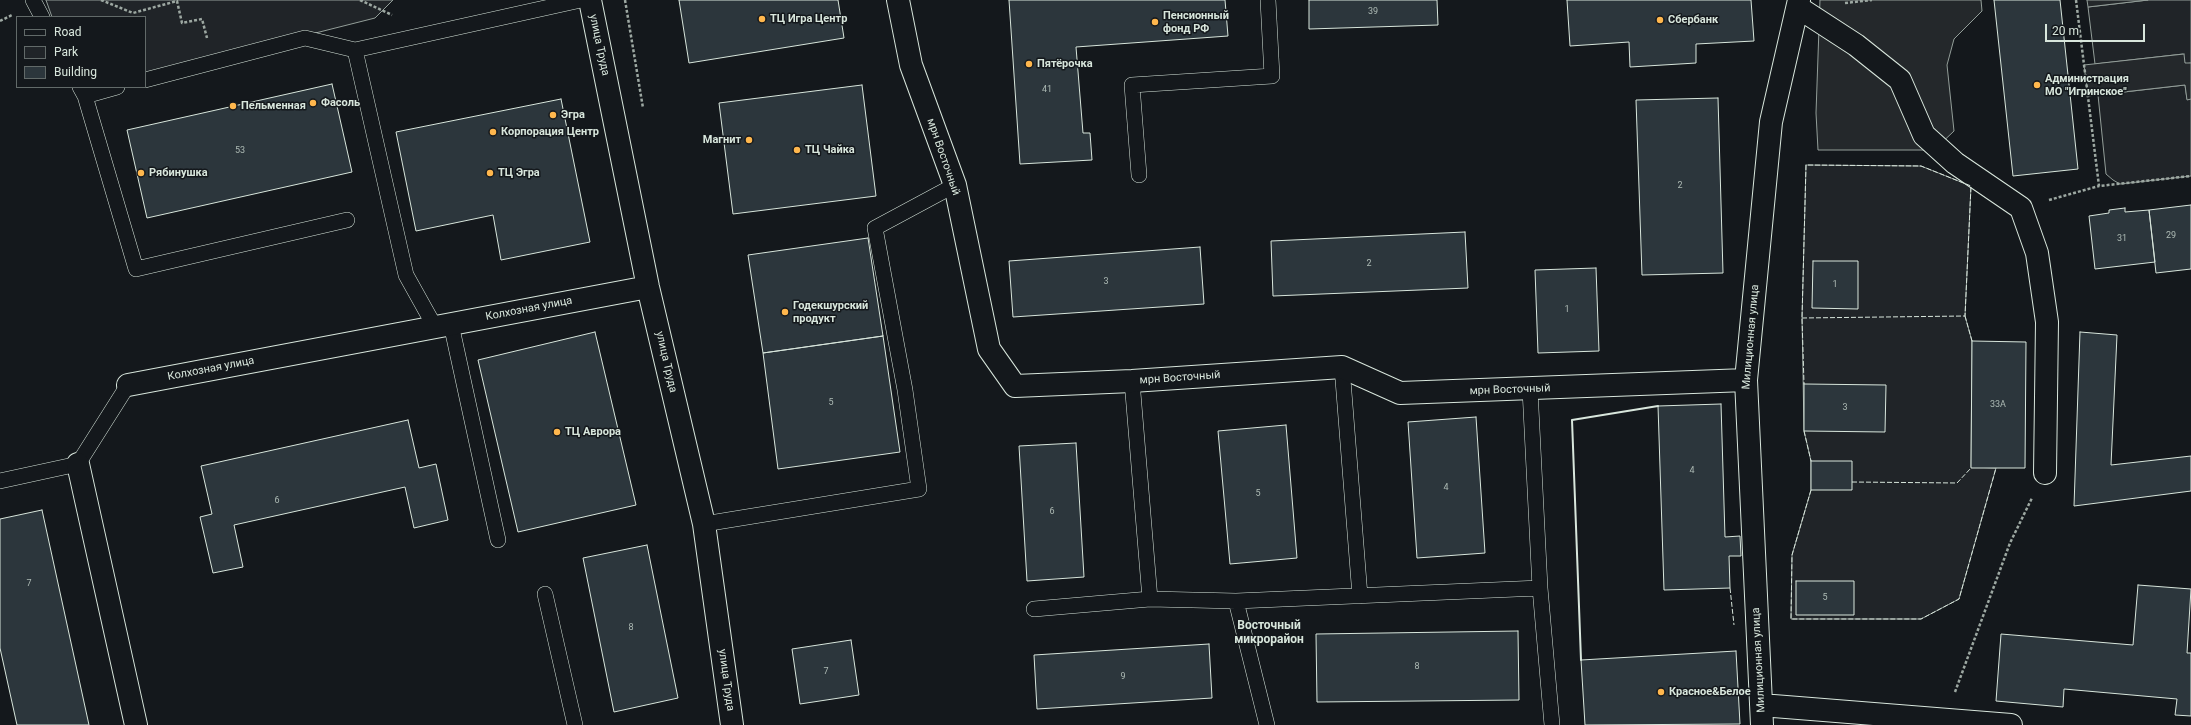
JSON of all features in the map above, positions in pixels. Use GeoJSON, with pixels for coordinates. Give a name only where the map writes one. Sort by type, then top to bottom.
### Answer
{"type":"FeatureCollection","features":[{"type":"Feature","properties":{"kind":"street","name":"улица Труда"},"geometry":{"type":"LineString","coordinates":[[590,0],[648,287],[704,524],[732,725]]}},
{"type":"Feature","properties":{"kind":"street","name":"мрн Восточный"},"geometry":{"type":"LineString","coordinates":[[898,0],[911,65],[955,185],[989,349],[1015,386],[1132,381],[1342,367],[1400,394],[1746,380]]}},
{"type":"Feature","properties":{"kind":"street"},"geometry":{"type":"LineString","coordinates":[[1799,4],[1856,45],[1900,80],[1924,135],[1954,163],[2021,208],[2037,253],[2047,322],[2045,473]]}},
{"type":"Feature","properties":{"kind":"street","name":"Милиционная улица"},"geometry":{"type":"LineString","coordinates":[[1761,715],[1746,380],[1771,122],[1799,4]]}},
{"type":"Feature","properties":{"kind":"street","name":"Колхозная улица"},"geometry":{"type":"LineString","coordinates":[[128,385],[648,287]]}},
{"type":"Feature","properties":{"kind":"street"},"geometry":{"type":"LineString","coordinates":[[78,464],[136,725]]}},
{"type":"Feature","properties":{"kind":"street"},"geometry":{"type":"LineString","coordinates":[[1761,715],[1945,719],[2011,725]]}},
{"type":"Feature","properties":{"kind":"lane"},"geometry":{"type":"LineString","coordinates":[[33,0],[41,16]]}},
{"type":"Feature","properties":{"kind":"lane"},"geometry":{"type":"LineString","coordinates":[[146,80],[305,38],[355,50],[581,0]]}},
{"type":"Feature","properties":{"kind":"lane"},"geometry":{"type":"LineString","coordinates":[[1139,175],[1132,85],[1272,76],[1268,0]]}},
{"type":"Feature","properties":{"kind":"lane"},"geometry":{"type":"LineString","coordinates":[[355,50],[406,275],[443,325],[498,540]]}},
{"type":"Feature","properties":{"kind":"lane"},"geometry":{"type":"LineString","coordinates":[[108,88],[83,91],[136,269],[347,220]]}},
{"type":"Feature","properties":{"kind":"lane"},"geometry":{"type":"LineString","coordinates":[[704,524],[919,489],[904,390],[875,228],[955,185]]}},
{"type":"Feature","properties":{"kind":"lane"},"geometry":{"type":"LineString","coordinates":[[1342,367],[1360,596]]}},
{"type":"Feature","properties":{"kind":"lane"},"geometry":{"type":"LineString","coordinates":[[1132,381],[1150,599]]}},
{"type":"Feature","properties":{"kind":"lane","name":"Колхозная улица"},"geometry":{"type":"LineString","coordinates":[[78,464],[128,385]]}},
{"type":"Feature","properties":{"kind":"lane"},"geometry":{"type":"LineString","coordinates":[[1530,389],[1540,588],[1552,725]]}},
{"type":"Feature","properties":{"kind":"lane"},"geometry":{"type":"LineString","coordinates":[[0,481],[78,464]]}},
{"type":"Feature","properties":{"kind":"lane"},"geometry":{"type":"LineString","coordinates":[[1034,609],[1150,599],[1236,602],[1540,588]]}},
{"type":"Feature","properties":{"kind":"lane"},"geometry":{"type":"LineString","coordinates":[[545,594],[575,725]]}},
{"type":"Feature","properties":{"kind":"lane"},"geometry":{"type":"LineString","coordinates":[[1236,602],[1267,725]]}},
{"type":"Feature","properties":{"kind":"path"},"geometry":{"type":"LineString","coordinates":[[102,0],[133,13],[177,2],[182,23],[202,19],[213,62]]}},
{"type":"Feature","properties":{"kind":"path"},"geometry":{"type":"LineString","coordinates":[[2076,0],[2099,186]]}},
{"type":"Feature","properties":{"kind":"path"},"geometry":{"type":"LineString","coordinates":[[2021,208],[2099,186],[2191,176]]}},
{"type":"Feature","properties":{"kind":"path"},"geometry":{"type":"LineString","coordinates":[[1945,719],[2010,543],[2045,473]]}},
{"type":"Feature","properties":{"kind":"green space"},"geometry":{"type":"Polygon","coordinates":[[[46,0],[393,0],[375,18],[146,76],[146,16],[52,16],[46,0]]]}},
{"type":"Feature","properties":{"kind":"green space"},"geometry":{"type":"Polygon","coordinates":[[[2148,0],[2191,0],[2191,63],[2185,64],[2183,54],[2095,64],[2088,7],[2148,0]]]}},
{"type":"Feature","properties":{"kind":"green space"},"geometry":{"type":"Polygon","coordinates":[[[2185,85],[2187,99],[2191,99],[2191,176],[2120,184],[2113,180],[2106,174],[2098,95],[2185,85]]]}},
{"type":"Feature","properties":{"kind":"green space"},"geometry":{"type":"Polygon","coordinates":[[[1806,165],[1921,166],[1971,186],[1965,316],[1972,341],[1971,467],[1996,468],[1959,599],[1921,619],[1791,619],[1792,555],[1811,490],[1811,461],[1804,431],[1802,318],[1806,165]]]}},
{"type":"Feature","properties":{"kind":"shaded area"},"geometry":{"type":"Polygon","coordinates":[[[1820,0],[1981,0],[1982,11],[1954,39],[1947,65],[1954,131],[1934,150],[1818,150],[1816,113],[1820,0]]]}},
{"type":"Feature","properties":{"kind":"shaded area"},"geometry":{"type":"Polygon","coordinates":[[[2087,0],[2148,0],[2088,7],[2087,0]]]}},
{"type":"Feature","properties":{"kind":"shaded area"},"geometry":{"type":"Polygon","coordinates":[[[2184,54],[2185,63],[2191,63],[2191,99],[2187,100],[2185,85],[2088,96],[2084,65],[2184,54]]]}},
{"type":"Feature","properties":{"kind":"building","name":"ТЦ Игра Центр"},"geometry":{"type":"Polygon","coordinates":[[[679,0],[838,0],[844,38],[689,63],[679,0]]]}},
{"type":"Feature","properties":{"kind":"building"},"geometry":{"type":"Polygon","coordinates":[[[1009,0],[1225,0],[1228,36],[1076,47],[1083,133],[1090,133],[1092,160],[1020,164],[1009,0]]]}},
{"type":"Feature","properties":{"kind":"building"},"geometry":{"type":"Polygon","coordinates":[[[1309,0],[1437,0],[1438,25],[1309,29],[1309,0]]]}},
{"type":"Feature","properties":{"kind":"building","name":"Сбербанк"},"geometry":{"type":"Polygon","coordinates":[[[1567,0],[1751,0],[1754,41],[1696,44],[1696,63],[1630,67],[1629,42],[1570,46],[1567,0]]]}},
{"type":"Feature","properties":{"kind":"building"},"geometry":{"type":"Polygon","coordinates":[[[1994,0],[2060,0],[2078,169],[2013,176],[1994,0]]]}},
{"type":"Feature","properties":{"kind":"building"},"geometry":{"type":"Polygon","coordinates":[[[332,84],[352,172],[147,218],[127,130],[332,84]]]}},
{"type":"Feature","properties":{"kind":"building","name":"ТЦ Чайка"},"geometry":{"type":"Polygon","coordinates":[[[862,85],[876,196],[733,214],[719,103],[862,85]]]}},
{"type":"Feature","properties":{"kind":"building"},"geometry":{"type":"Polygon","coordinates":[[[1718,98],[1723,273],[1642,275],[1636,100],[1718,98]]]}},
{"type":"Feature","properties":{"kind":"building","name":"ТЦ Эгра"},"geometry":{"type":"Polygon","coordinates":[[[561,99],[590,242],[501,260],[493,215],[416,231],[396,132],[561,99]]]}},
{"type":"Feature","properties":{"kind":"building"},"geometry":{"type":"Polygon","coordinates":[[[2191,205],[2191,269],[2156,273],[2149,210],[2191,205]]]}},
{"type":"Feature","properties":{"kind":"building"},"geometry":{"type":"Polygon","coordinates":[[[2125,208],[2125,212],[2149,210],[2155,262],[2095,269],[2089,216],[2109,213],[2109,210],[2125,208]]]}},
{"type":"Feature","properties":{"kind":"building"},"geometry":{"type":"Polygon","coordinates":[[[1465,232],[1468,288],[1273,296],[1271,241],[1465,232]]]}},
{"type":"Feature","properties":{"kind":"building"},"geometry":{"type":"Polygon","coordinates":[[[868,238],[883,336],[763,353],[748,255],[868,238]]]}},
{"type":"Feature","properties":{"kind":"building"},"geometry":{"type":"Polygon","coordinates":[[[1200,247],[1204,304],[1013,317],[1009,261],[1200,247]]]}},
{"type":"Feature","properties":{"kind":"building"},"geometry":{"type":"Polygon","coordinates":[[[1813,261],[1858,261],[1858,309],[1812,308],[1813,261]]]}},
{"type":"Feature","properties":{"kind":"building"},"geometry":{"type":"Polygon","coordinates":[[[1596,268],[1599,351],[1538,353],[1535,270],[1596,268]]]}},
{"type":"Feature","properties":{"kind":"building","name":"ТЦ Аврора"},"geometry":{"type":"Polygon","coordinates":[[[595,332],[636,505],[518,532],[478,360],[595,332]]]}},
{"type":"Feature","properties":{"kind":"building"},"geometry":{"type":"Polygon","coordinates":[[[2080,332],[2117,335],[2111,465],[2191,456],[2191,491],[2074,506],[2080,332]]]}},
{"type":"Feature","properties":{"kind":"building"},"geometry":{"type":"Polygon","coordinates":[[[883,336],[900,452],[778,469],[763,353],[883,336]]]}},
{"type":"Feature","properties":{"kind":"building"},"geometry":{"type":"Polygon","coordinates":[[[1972,341],[2026,342],[2025,468],[1971,468],[1972,341]]]}},
{"type":"Feature","properties":{"kind":"building"},"geometry":{"type":"Polygon","coordinates":[[[1804,384],[1886,385],[1885,432],[1804,431],[1804,384]]]}},
{"type":"Feature","properties":{"kind":"building"},"geometry":{"type":"Polygon","coordinates":[[[1721,404],[1725,537],[1740,536],[1741,556],[1729,556],[1730,588],[1664,590],[1658,406],[1721,404]]]}},
{"type":"Feature","properties":{"kind":"building"},"geometry":{"type":"Polygon","coordinates":[[[1476,417],[1485,553],[1417,558],[1408,422],[1476,417]]]}},
{"type":"Feature","properties":{"kind":"building"},"geometry":{"type":"Polygon","coordinates":[[[408,420],[419,468],[436,464],[448,520],[414,528],[405,487],[234,525],[243,567],[213,573],[200,517],[212,514],[201,466],[408,420]]]}},
{"type":"Feature","properties":{"kind":"building"},"geometry":{"type":"Polygon","coordinates":[[[1286,425],[1297,558],[1230,564],[1218,431],[1286,425]]]}},
{"type":"Feature","properties":{"kind":"building"},"geometry":{"type":"Polygon","coordinates":[[[1076,443],[1084,577],[1027,581],[1019,446],[1076,443]]]}},
{"type":"Feature","properties":{"kind":"building"},"geometry":{"type":"Polygon","coordinates":[[[1811,461],[1852,461],[1852,490],[1811,490],[1811,461]]]}},
{"type":"Feature","properties":{"kind":"building"},"geometry":{"type":"Polygon","coordinates":[[[42,510],[89,725],[17,725],[0,648],[0,519],[42,510]]]}},
{"type":"Feature","properties":{"kind":"building"},"geometry":{"type":"Polygon","coordinates":[[[647,545],[678,698],[614,712],[583,558],[647,545]]]}},
{"type":"Feature","properties":{"kind":"building"},"geometry":{"type":"Polygon","coordinates":[[[1796,581],[1854,581],[1854,615],[1796,615],[1796,581]]]}},
{"type":"Feature","properties":{"kind":"building"},"geometry":{"type":"Polygon","coordinates":[[[2138,585],[2191,589],[2187,653],[2191,653],[2191,716],[2175,715],[2177,699],[2064,689],[2063,707],[1996,701],[2001,634],[2133,645],[2138,585]]]}},
{"type":"Feature","properties":{"kind":"building"},"geometry":{"type":"Polygon","coordinates":[[[1518,631],[1519,700],[1317,702],[1316,634],[1518,631]]]}},
{"type":"Feature","properties":{"kind":"building"},"geometry":{"type":"Polygon","coordinates":[[[851,640],[859,695],[800,704],[792,649],[851,640]]]}},
{"type":"Feature","properties":{"kind":"building"},"geometry":{"type":"Polygon","coordinates":[[[1209,644],[1212,698],[1037,709],[1034,655],[1209,644]]]}},
{"type":"Feature","properties":{"kind":"building"},"geometry":{"type":"Polygon","coordinates":[[[1736,651],[1740,724],[1585,725],[1581,660],[1736,651]]]}},
{"type":"Feature","properties":{"kind":"fence"},"geometry":{"type":"LineString","coordinates":[[1802,318],[1965,316],[1971,186],[1921,166],[1806,165],[1802,318],[1804,384]]}},
{"type":"Feature","properties":{"kind":"fence"},"geometry":{"type":"LineString","coordinates":[[1965,316],[1972,341]]}},
{"type":"Feature","properties":{"kind":"fence"},"geometry":{"type":"LineString","coordinates":[[1804,431],[1811,461]]}},
{"type":"Feature","properties":{"kind":"fence"},"geometry":{"type":"LineString","coordinates":[[1852,482],[1957,483],[1971,468]]}},
{"type":"Feature","properties":{"kind":"fence"},"geometry":{"type":"LineString","coordinates":[[1811,490],[1792,555],[1791,619],[1921,619],[1959,599],[1996,468]]}},
{"type":"Feature","properties":{"kind":"fence"},"geometry":{"type":"LineString","coordinates":[[1730,588],[1734,625]]}},
{"type":"Feature","properties":{"kind":"wall"},"geometry":{"type":"LineString","coordinates":[[1581,660],[1572,420],[1658,406]]}},
{"type":"Feature","properties":{"kind":"place","name":"ТЦ Игра Центр"},"geometry":{"type":"Point","coordinates":[762,19]}},
{"type":"Feature","properties":{"kind":"place","name":"Сбербанк"},"geometry":{"type":"Point","coordinates":[1660,20]}},
{"type":"Feature","properties":{"kind":"place","name":"Пенсионный фонд РФ"},"geometry":{"type":"Point","coordinates":[1155,22]}},
{"type":"Feature","properties":{"kind":"place","name":"Пятёрочка"},"geometry":{"type":"Point","coordinates":[1029,64]}},
{"type":"Feature","properties":{"kind":"place","name":"Администрация МО \"Игринское\""},"geometry":{"type":"Point","coordinates":[2037,85]}},
{"type":"Feature","properties":{"kind":"place","name":"Фасоль"},"geometry":{"type":"Point","coordinates":[313,103]}},
{"type":"Feature","properties":{"kind":"place","name":"Пельменная"},"geometry":{"type":"Point","coordinates":[233,106]}},
{"type":"Feature","properties":{"kind":"place","name":"Эгра"},"geometry":{"type":"Point","coordinates":[553,115]}},
{"type":"Feature","properties":{"kind":"place","name":"Корпорация Центр"},"geometry":{"type":"Point","coordinates":[493,132]}},
{"type":"Feature","properties":{"kind":"place","name":"Магнит"},"geometry":{"type":"Point","coordinates":[749,140]}},
{"type":"Feature","properties":{"kind":"place","name":"ТЦ Чайка"},"geometry":{"type":"Point","coordinates":[797,150]}},
{"type":"Feature","properties":{"kind":"place","name":"Рябинушка"},"geometry":{"type":"Point","coordinates":[141,173]}},
{"type":"Feature","properties":{"kind":"place","name":"ТЦ Эгра"},"geometry":{"type":"Point","coordinates":[490,173]}},
{"type":"Feature","properties":{"kind":"place","name":"Годекшурский продукт"},"geometry":{"type":"Point","coordinates":[785,312]}},
{"type":"Feature","properties":{"kind":"place","name":"ТЦ Аврора"},"geometry":{"type":"Point","coordinates":[557,432]}},
{"type":"Feature","properties":{"kind":"place","name":"Красное&Белое"},"geometry":{"type":"Point","coordinates":[1661,692]}},
{"type":"Feature","properties":{"kind":"district","name":"Восточный микрорайон"},"geometry":{"type":"Point","coordinates":[1269,633]}}]}
